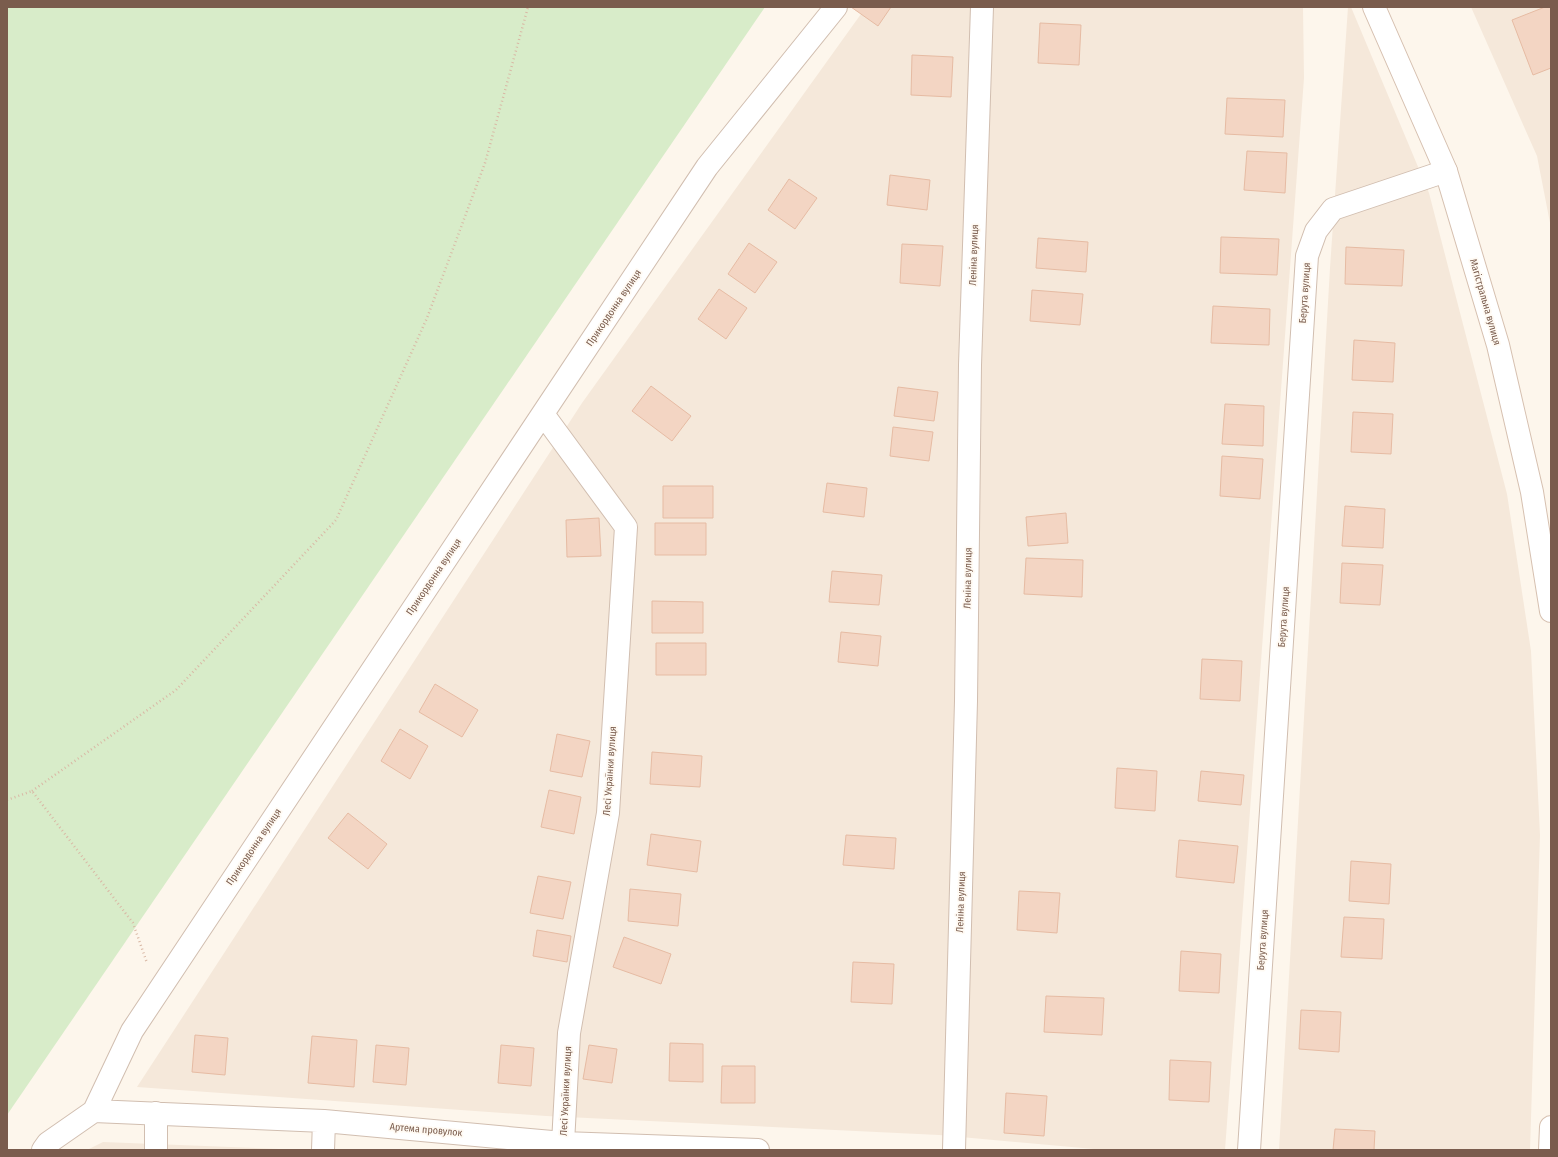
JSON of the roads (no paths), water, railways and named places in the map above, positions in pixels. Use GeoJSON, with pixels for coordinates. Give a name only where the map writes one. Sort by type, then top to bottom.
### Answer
{"type":"FeatureCollection","features":[{"type":"Feature","properties":{"kind":"street","name":"Прикордонна вулиця"},"geometry":{"type":"LineString","coordinates":[[43,1150],[48,1143],[94,1111],[132,1031],[707,168],[836,7]]}},
{"type":"Feature","properties":{"kind":"street","name":"Леніна вулиця"},"geometry":{"type":"LineString","coordinates":[[954,1150],[966,700],[970,365],[982,7]]}},
{"type":"Feature","properties":{"kind":"street","name":"Магістральна вулиця"},"geometry":{"type":"LineString","coordinates":[[1374,7],[1446,171],[1502,361],[1532,492],[1551,611]]}},
{"type":"Feature","properties":{"kind":"street","name":"Берута вулиця"},"geometry":{"type":"LineString","coordinates":[[1249,1150],[1307,256],[1316,231],[1333,209],[1446,171]]}},
{"type":"Feature","properties":{"kind":"street","name":"Лесі Українки вулиця"},"geometry":{"type":"LineString","coordinates":[[543,414],[626,526],[608,813],[569,1033],[562,1148]]}},
{"type":"Feature","properties":{"kind":"street","name":"Артема провулок"},"geometry":{"type":"LineString","coordinates":[[94,1111],[324,1121],[562,1148],[758,1150]]}},
{"type":"Feature","properties":{"kind":"street"},"geometry":{"type":"LineString","coordinates":[[156,1114],[156,1150]]}},
{"type":"Feature","properties":{"kind":"street"},"geometry":{"type":"LineString","coordinates":[[323,1150],[324,1121]]}},
{"type":"Feature","properties":{"kind":"street"},"geometry":{"type":"LineString","coordinates":[[1550,1150],[1551,1127]]}}]}
